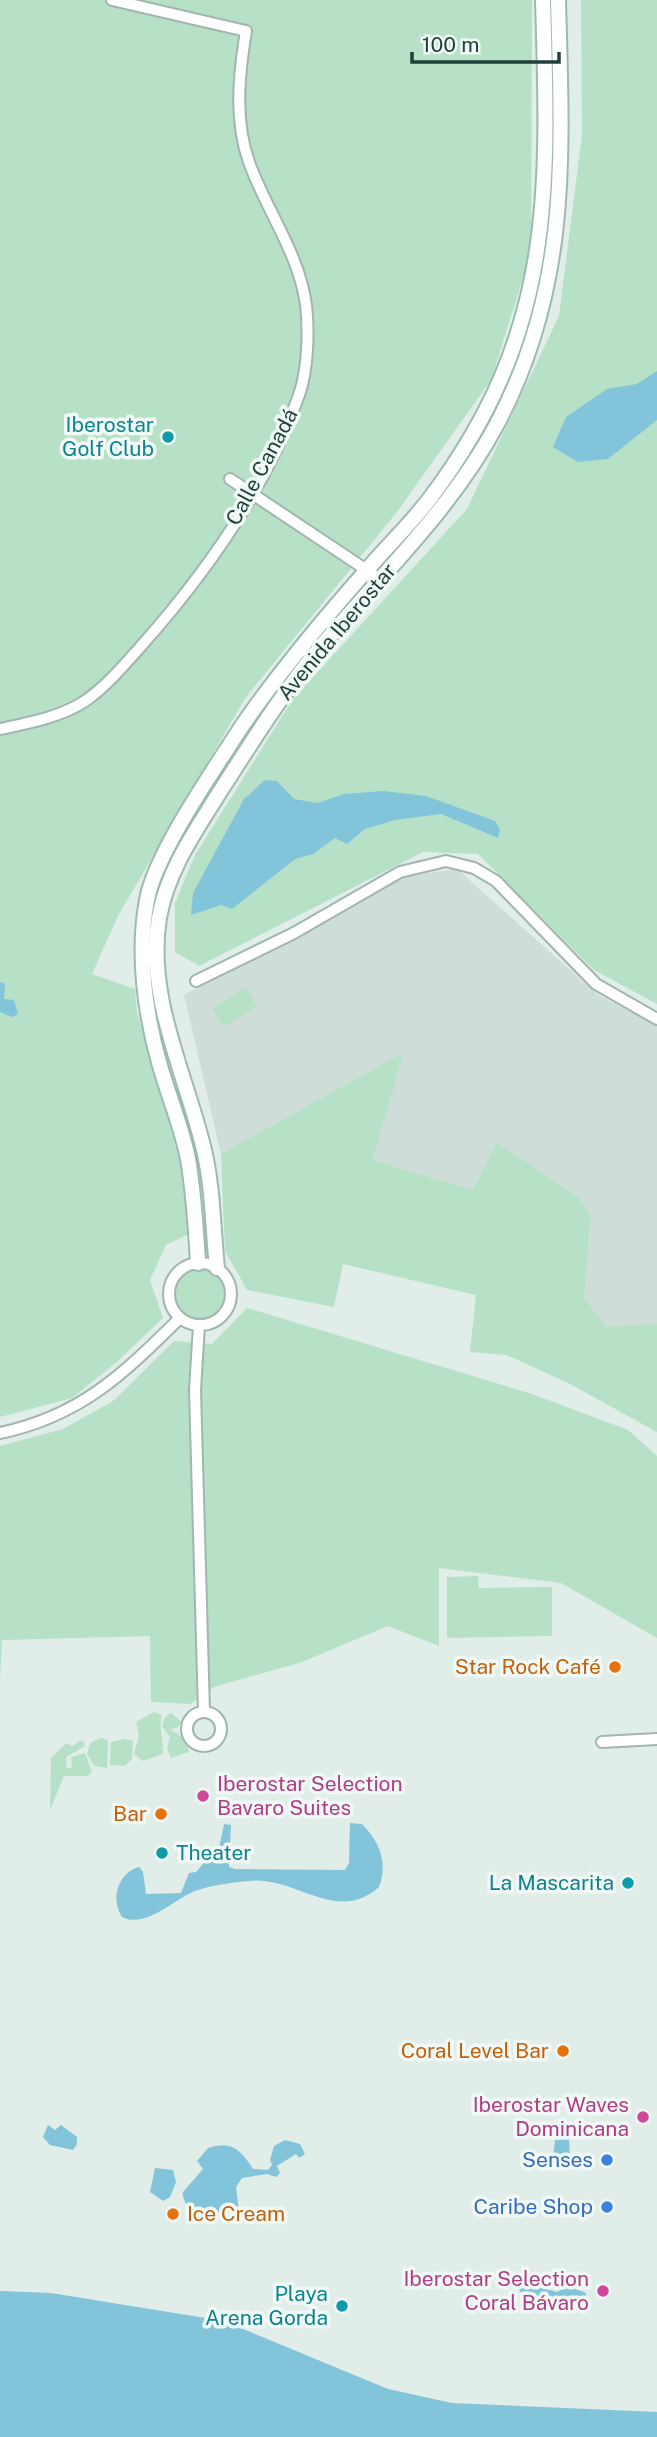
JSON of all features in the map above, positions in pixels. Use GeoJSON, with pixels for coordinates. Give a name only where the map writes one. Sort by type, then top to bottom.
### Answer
{"type":"FeatureCollection","features":[{"type":"Feature","properties":{"kind":"street","name":"Calle Canadá"},"geometry":{"type":"LineString","coordinates":[[0,729],[36,722],[85,701],[126,663],[181,602],[251,494],[281,441],[301,391],[306,305],[292,256],[249,162],[239,116],[239,69],[246,31],[112,0]]}},
{"type":"Feature","properties":{"kind":"street","name":"Avenida Iberostar"},"geometry":{"type":"LineString","coordinates":[[198,1263],[188,1157],[159,1064],[145,987],[143,930],[147,896],[160,864],[190,810],[254,708],[367,569],[415,517],[450,470],[494,395],[520,331],[535,276],[544,209],[543,0]]}},
{"type":"Feature","properties":{"kind":"street","name":"Avenida Iberostar"},"geometry":{"type":"LineString","coordinates":[[217,1268],[205,1153],[162,1004],[158,932],[163,899],[183,851],[270,715],[321,646],[452,496],[496,425],[519,377],[544,304],[561,192],[558,0]]}},
{"type":"Feature","properties":{"kind":"street"},"geometry":{"type":"LineString","coordinates":[[230,480],[380,579]]}},
{"type":"Feature","properties":{"kind":"street"},"geometry":{"type":"LineString","coordinates":[[197,981],[294,933],[400,872],[446,861],[474,868],[496,881],[596,984],[657,1019]]}},
{"type":"Feature","properties":{"kind":"street"},"geometry":{"type":"LineString","coordinates":[[198,1263],[217,1268],[229,1284],[229,1303],[218,1319],[199,1325],[180,1318],[169,1300],[173,1279],[188,1266],[198,1263]]}},
{"type":"Feature","properties":{"kind":"street"},"geometry":{"type":"LineString","coordinates":[[0,1433],[28,1427],[70,1411],[107,1387],[180,1318]]}},
{"type":"Feature","properties":{"kind":"street"},"geometry":{"type":"LineString","coordinates":[[199,1325],[195,1390],[204,1712]]}},
{"type":"Feature","properties":{"kind":"street"},"geometry":{"type":"LineString","coordinates":[[602,1742],[657,1739]]}},
{"type":"Feature","properties":{"kind":"shaded area"},"geometry":{"type":"Polygon","coordinates":[[[457,869],[597,994],[657,1026],[657,1323],[606,1327],[584,1297],[591,1215],[498,1142],[473,1190],[373,1160],[402,1054],[221,1154],[184,995],[405,876],[457,869]]]}},
{"type":"Feature","properties":{"kind":"green space"},"geometry":{"type":"Polygon","coordinates":[[[0,0],[532,0],[531,253],[491,380],[397,512],[246,697],[118,916],[92,974],[135,989],[137,1012],[181,1164],[191,1233],[166,1245],[150,1280],[163,1318],[117,1362],[72,1398],[0,1417],[0,0]]]}},
{"type":"Feature","properties":{"kind":"green space"},"geometry":{"type":"Polygon","coordinates":[[[581,0],[657,0],[657,1004],[594,970],[478,854],[423,852],[199,966],[175,952],[175,903],[195,855],[293,699],[467,509],[559,316],[582,135],[581,0]]]}},
{"type":"Feature","properties":{"kind":"green space"},"geometry":{"type":"Polygon","coordinates":[[[246,988],[257,1007],[223,1027],[212,1008],[246,988]]]}},
{"type":"Feature","properties":{"kind":"green space"},"geometry":{"type":"Polygon","coordinates":[[[403,1053],[373,1160],[473,1190],[497,1142],[579,1198],[591,1215],[584,1297],[606,1327],[657,1323],[657,1432],[570,1384],[507,1355],[470,1352],[476,1295],[343,1264],[334,1307],[247,1290],[225,1251],[221,1154],[403,1053]]]}},
{"type":"Feature","properties":{"kind":"green space"},"geometry":{"type":"Polygon","coordinates":[[[200,1263],[222,1272],[231,1294],[222,1316],[200,1325],[178,1316],[169,1294],[178,1272],[200,1263]]]}},
{"type":"Feature","properties":{"kind":"green space"},"geometry":{"type":"Polygon","coordinates":[[[247,1308],[532,1394],[628,1430],[657,1456],[657,1638],[561,1583],[439,1568],[439,1646],[388,1626],[302,1662],[214,1687],[190,1704],[151,1702],[150,1636],[2,1640],[0,1680],[0,1446],[63,1429],[113,1401],[174,1341],[212,1344],[247,1308]]]}},
{"type":"Feature","properties":{"kind":"green space"},"geometry":{"type":"Polygon","coordinates":[[[478,1576],[479,1588],[552,1587],[552,1636],[447,1638],[447,1577],[478,1576]]]}},
{"type":"Feature","properties":{"kind":"green space"},"geometry":{"type":"Polygon","coordinates":[[[154,1712],[162,1715],[163,1754],[143,1761],[134,1754],[139,1736],[136,1722],[154,1712]]]}},
{"type":"Feature","properties":{"kind":"green space"},"geometry":{"type":"Polygon","coordinates":[[[171,1713],[182,1722],[177,1728],[170,1729],[186,1740],[189,1752],[171,1758],[167,1748],[170,1737],[162,1726],[165,1717],[171,1713]]]}},
{"type":"Feature","properties":{"kind":"green space"},"geometry":{"type":"Polygon","coordinates":[[[101,1738],[108,1740],[107,1768],[94,1766],[87,1754],[90,1743],[101,1738]]]}},
{"type":"Feature","properties":{"kind":"green space"},"geometry":{"type":"Polygon","coordinates":[[[124,1739],[133,1741],[132,1759],[125,1766],[110,1765],[111,1742],[124,1739]]]}},
{"type":"Feature","properties":{"kind":"green space"},"geometry":{"type":"Polygon","coordinates":[[[83,1741],[85,1746],[66,1757],[67,1769],[72,1767],[71,1757],[85,1753],[92,1772],[88,1776],[64,1776],[50,1810],[51,1758],[66,1743],[73,1746],[83,1741]]]}},
{"type":"Feature","properties":{"kind":"water"},"geometry":{"type":"Polygon","coordinates":[[[657,371],[657,420],[608,459],[578,462],[553,447],[566,417],[607,389],[637,384],[657,371]]]}},
{"type":"Feature","properties":{"kind":"water"},"geometry":{"type":"Polygon","coordinates":[[[265,780],[277,781],[294,799],[318,803],[344,794],[383,791],[426,796],[495,821],[500,830],[498,838],[441,814],[395,820],[365,829],[347,844],[335,838],[313,854],[295,859],[232,909],[221,905],[191,915],[193,893],[244,799],[265,780]]]}},
{"type":"Feature","properties":{"kind":"water"},"geometry":{"type":"Polygon","coordinates":[[[0,982],[5,984],[4,999],[14,1000],[18,1014],[12,1017],[0,1012],[0,982]]]}},
{"type":"Feature","properties":{"kind":"water"},"geometry":{"type":"Polygon","coordinates":[[[350,1823],[362,1824],[374,1838],[381,1853],[383,1870],[379,1887],[363,1897],[347,1901],[331,1900],[265,1881],[248,1881],[195,1891],[160,1912],[141,1919],[122,1917],[118,1910],[117,1895],[121,1881],[139,1867],[143,1872],[146,1894],[181,1893],[189,1873],[196,1872],[208,1858],[217,1858],[224,1824],[231,1825],[229,1867],[345,1870],[349,1863],[350,1823]]]}},
{"type":"Feature","properties":{"kind":"water"},"geometry":{"type":"Polygon","coordinates":[[[48,2125],[55,2130],[61,2125],[77,2137],[73,2150],[50,2145],[43,2137],[48,2125]]]}},
{"type":"Feature","properties":{"kind":"water"},"geometry":{"type":"Polygon","coordinates":[[[569,2139],[570,2159],[563,2162],[553,2157],[555,2140],[569,2139]]]}},
{"type":"Feature","properties":{"kind":"water"},"geometry":{"type":"Polygon","coordinates":[[[285,2140],[300,2144],[305,2154],[299,2158],[296,2154],[277,2166],[280,2173],[276,2177],[267,2174],[242,2178],[236,2187],[239,2211],[231,2209],[205,2218],[186,2204],[183,2192],[203,2169],[197,2161],[208,2148],[230,2146],[240,2152],[253,2169],[268,2170],[272,2165],[270,2160],[274,2146],[285,2140]]]}},
{"type":"Feature","properties":{"kind":"water"},"geometry":{"type":"Polygon","coordinates":[[[155,2168],[173,2170],[176,2182],[170,2197],[163,2201],[150,2192],[155,2168]]]}},
{"type":"Feature","properties":{"kind":"water"},"geometry":{"type":"Polygon","coordinates":[[[527,2284],[557,2292],[568,2286],[586,2293],[585,2299],[553,2300],[520,2292],[519,2288],[527,2284]]]}},
{"type":"Feature","properties":{"kind":"water"},"geometry":{"type":"Polygon","coordinates":[[[0,2291],[51,2293],[224,2321],[388,2389],[452,2403],[657,2412],[657,2437],[0,2437],[0,2291]]]}},
{"type":"Feature","properties":{"kind":"place","name":"Iberostar Golf Club"},"geometry":{"type":"Point","coordinates":[168,437]}},
{"type":"Feature","properties":{"kind":"place","name":"Star Rock Café"},"geometry":{"type":"Point","coordinates":[615,1667]}},
{"type":"Feature","properties":{"kind":"place","name":"Iberostar Selection Bavaro Suites"},"geometry":{"type":"Point","coordinates":[203,1796]}},
{"type":"Feature","properties":{"kind":"place","name":"Bar"},"geometry":{"type":"Point","coordinates":[161,1814]}},
{"type":"Feature","properties":{"kind":"place","name":"Theater"},"geometry":{"type":"Point","coordinates":[162,1853]}},
{"type":"Feature","properties":{"kind":"place","name":"La Mascarita"},"geometry":{"type":"Point","coordinates":[628,1883]}},
{"type":"Feature","properties":{"kind":"place","name":"Coral Level Bar"},"geometry":{"type":"Point","coordinates":[563,2051]}},
{"type":"Feature","properties":{"kind":"place","name":"Iberostar Waves Dominicana"},"geometry":{"type":"Point","coordinates":[643,2117]}},
{"type":"Feature","properties":{"kind":"place","name":"Senses"},"geometry":{"type":"Point","coordinates":[607,2160]}},
{"type":"Feature","properties":{"kind":"place","name":"Caribe Shop"},"geometry":{"type":"Point","coordinates":[607,2207]}},
{"type":"Feature","properties":{"kind":"place","name":"Ice Cream"},"geometry":{"type":"Point","coordinates":[173,2214]}},
{"type":"Feature","properties":{"kind":"place","name":"Iberostar Selection Coral Bávaro"},"geometry":{"type":"Point","coordinates":[603,2291]}},
{"type":"Feature","properties":{"kind":"place","name":"Playa Arena Gorda"},"geometry":{"type":"Point","coordinates":[342,2306]}}]}
